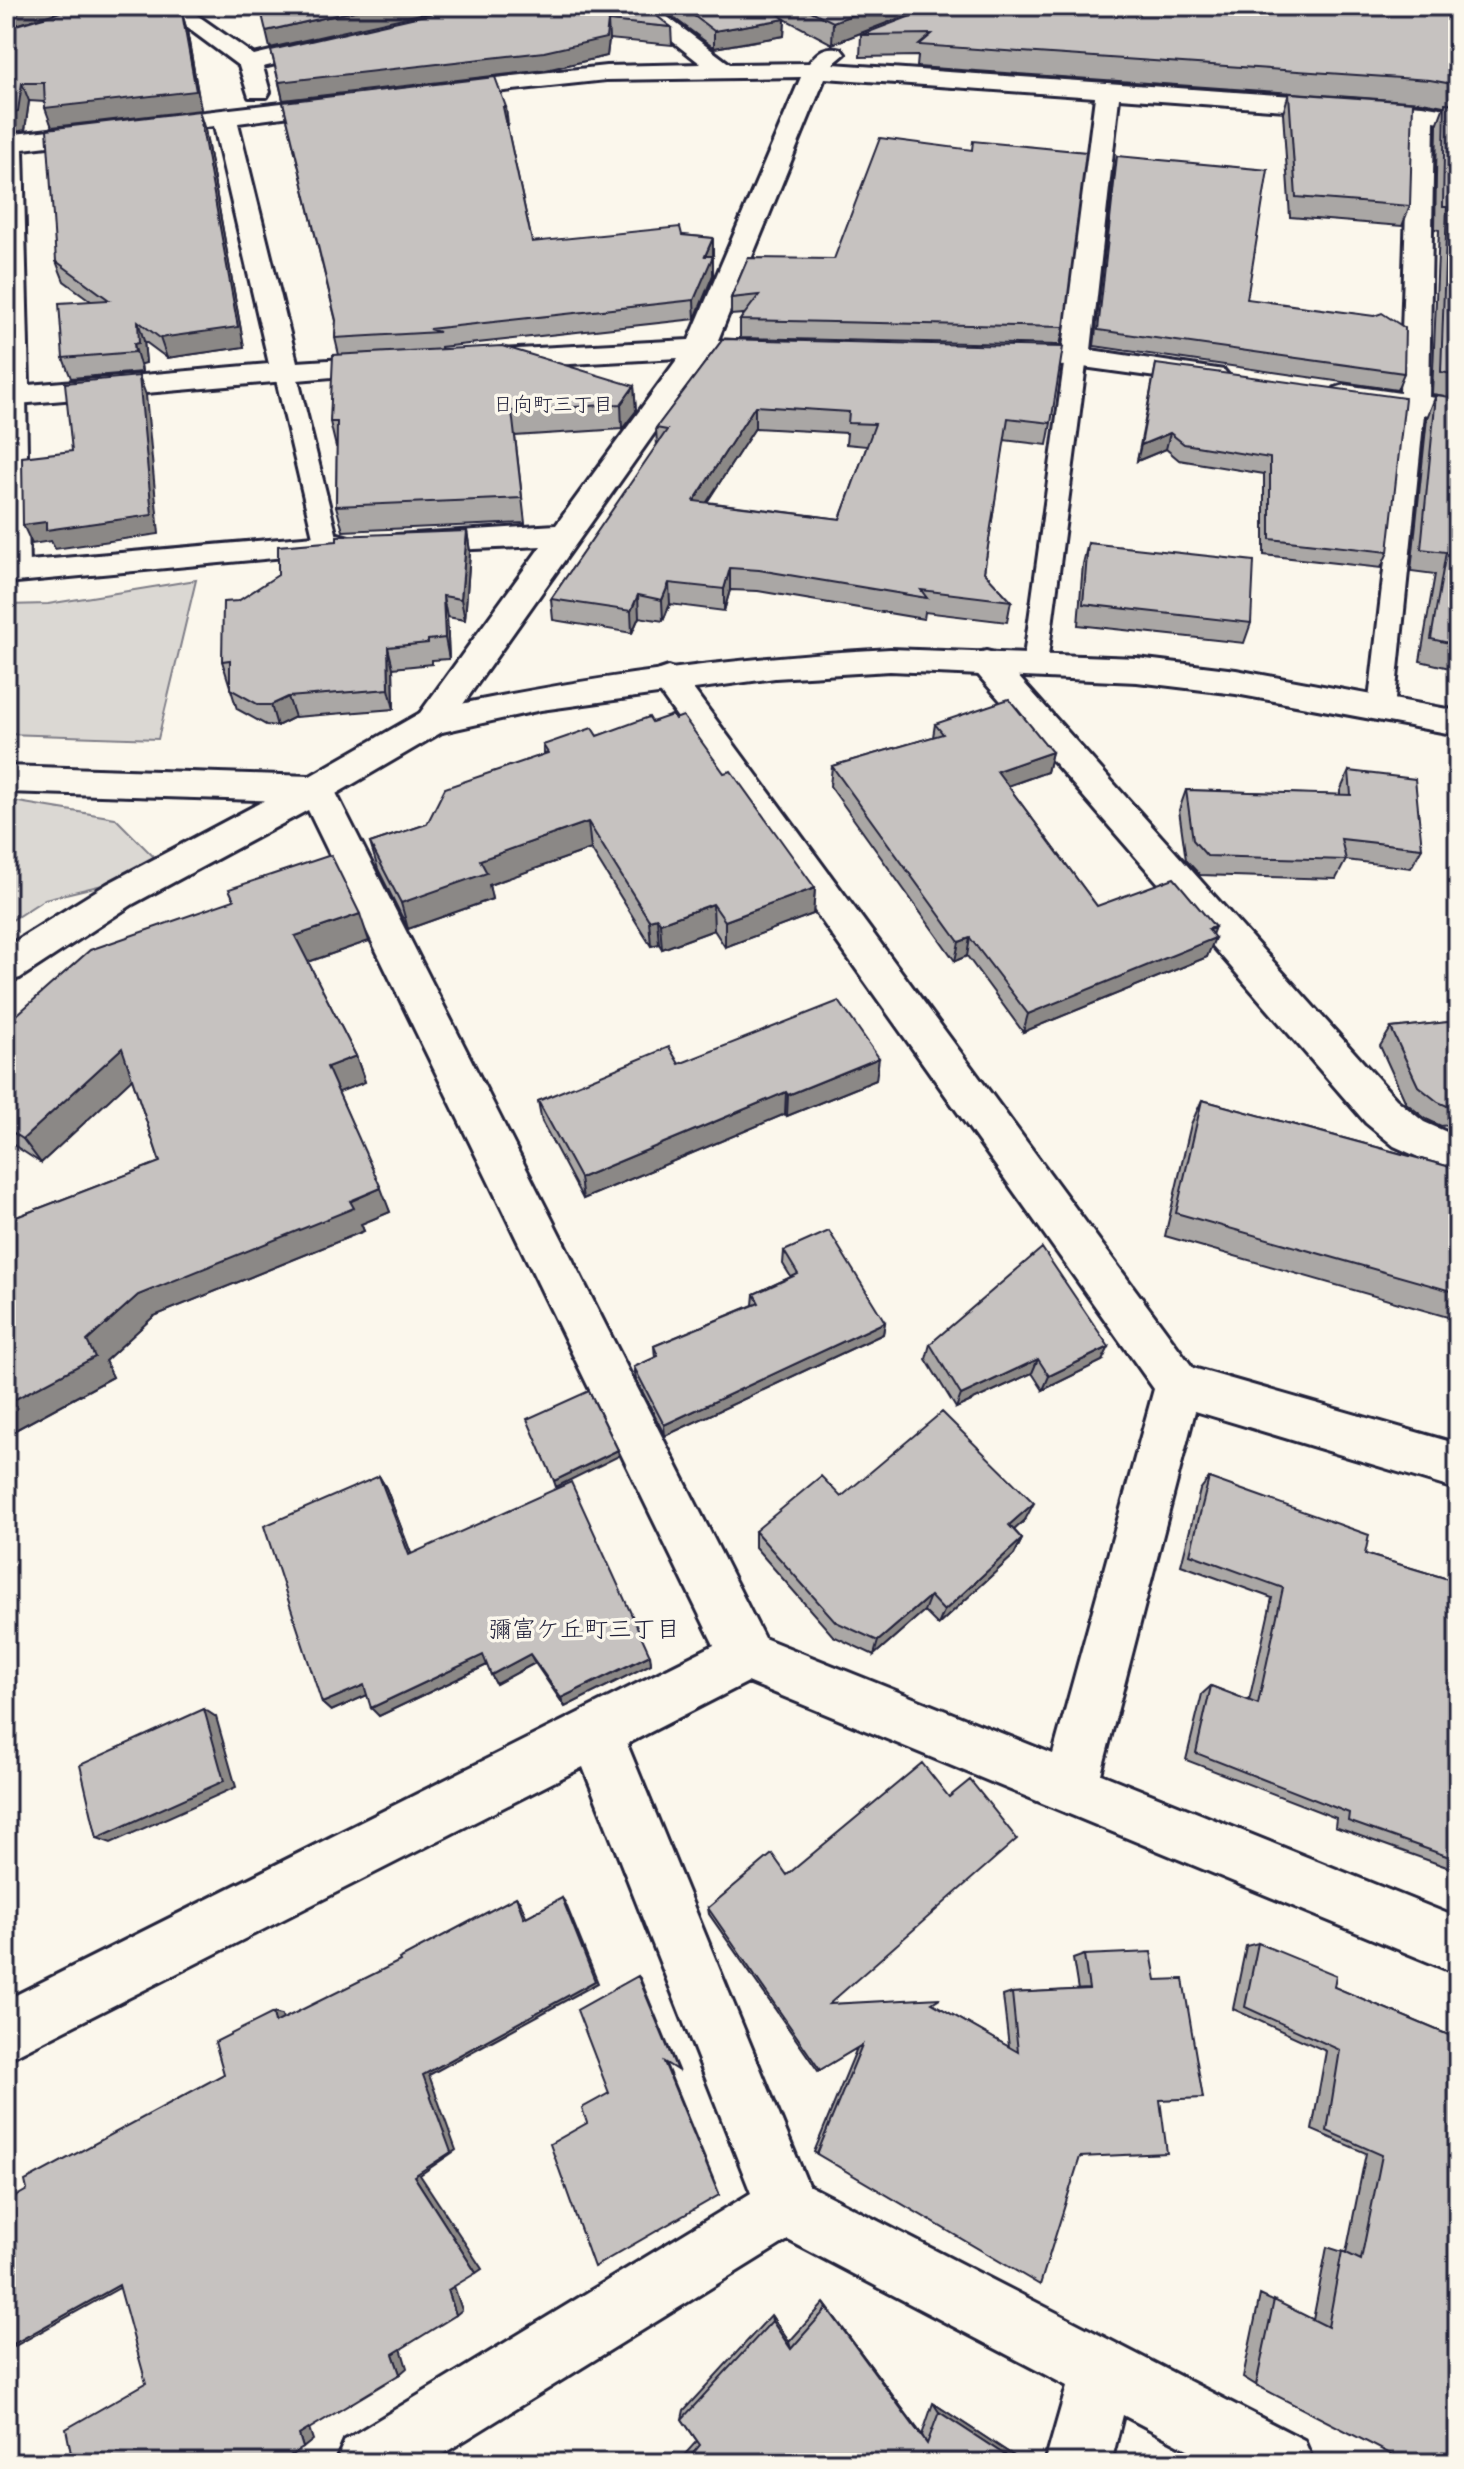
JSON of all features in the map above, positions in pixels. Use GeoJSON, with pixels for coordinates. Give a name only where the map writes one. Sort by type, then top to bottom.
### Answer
{"type":"FeatureCollection","features":[{"type":"Feature","properties":{"kind":"street"},"geometry":{"type":"LineString","coordinates":[[169,6],[250,63],[263,112]]}},
{"type":"Feature","properties":{"kind":"street"},"geometry":{"type":"LineString","coordinates":[[639,6],[723,70]]}},
{"type":"Feature","properties":{"kind":"street"},"geometry":{"type":"LineString","coordinates":[[250,63],[359,38]]}},
{"type":"Feature","properties":{"kind":"street"},"geometry":{"type":"LineString","coordinates":[[432,722],[700,348],[816,70],[826,57],[853,47]]}},
{"type":"Feature","properties":{"kind":"street"},"geometry":{"type":"LineString","coordinates":[[420,93],[606,73],[816,70],[1422,112],[1458,118]]}},
{"type":"Feature","properties":{"kind":"street"},"geometry":{"type":"LineString","coordinates":[[1076,357],[1108,91]]}},
{"type":"Feature","properties":{"kind":"street"},"geometry":{"type":"LineString","coordinates":[[373,99],[8,143],[10,395],[285,371],[413,364]]}},
{"type":"Feature","properties":{"kind":"street"},"geometry":{"type":"LineString","coordinates":[[1414,404],[1422,112]]}},
{"type":"Feature","properties":{"kind":"street"},"geometry":{"type":"LineString","coordinates":[[224,117],[285,371]]}},
{"type":"Feature","properties":{"kind":"street"},"geometry":{"type":"LineString","coordinates":[[445,362],[700,348],[810,351]]}},
{"type":"Feature","properties":{"kind":"street"},"geometry":{"type":"LineString","coordinates":[[982,355],[1076,357],[1245,380]]}},
{"type":"Feature","properties":{"kind":"street"},"geometry":{"type":"LineString","coordinates":[[1322,391],[1458,410]]}},
{"type":"Feature","properties":{"kind":"street"},"geometry":{"type":"LineString","coordinates":[[12,572],[327,545],[566,535]]}},
{"type":"Feature","properties":{"kind":"street"},"geometry":{"type":"LineString","coordinates":[[6,967],[120,894],[316,789],[432,722],[541,698],[789,665],[890,660],[986,662],[1137,670],[1236,682],[1458,723]]}},
{"type":"Feature","properties":{"kind":"street"},"geometry":{"type":"LineString","coordinates":[[986,662],[1381,1111],[1409,1134],[1458,1157]]}},
{"type":"Feature","properties":{"kind":"street"},"geometry":{"type":"LineString","coordinates":[[668,679],[1178,1385],[1458,1467]]}},
{"type":"Feature","properties":{"kind":"street"},"geometry":{"type":"LineString","coordinates":[[6,779],[316,789]]}},
{"type":"Feature","properties":{"kind":"street"},"geometry":{"type":"LineString","coordinates":[[316,789],[746,1656],[1458,1946]]}},
{"type":"Feature","properties":{"kind":"street"},"geometry":{"type":"LineString","coordinates":[[1071,1788],[1178,1385]]}},
{"type":"Feature","properties":{"kind":"street"},"geometry":{"type":"LineString","coordinates":[[6,2031],[746,1656]]}},
{"type":"Feature","properties":{"kind":"street"},"geometry":{"type":"LineString","coordinates":[[596,1732],[786,2206],[1281,2463]]}},
{"type":"Feature","properties":{"kind":"street"},"geometry":{"type":"LineString","coordinates":[[368,2463],[786,2206]]}},
{"type":"Feature","properties":{"kind":"street"},"geometry":{"type":"LineString","coordinates":[[1078,2463],[1103,2370]]}},
{"type":"Feature","properties":{"kind":"lane"},"geometry":{"type":"LineString","coordinates":[[1035,664],[1076,357]]}},
{"type":"Feature","properties":{"kind":"lane"},"geometry":{"type":"LineString","coordinates":[[285,371],[327,545]]}},
{"type":"Feature","properties":{"kind":"lane"},"geometry":{"type":"LineString","coordinates":[[10,395],[12,572]]}},
{"type":"Feature","properties":{"kind":"lane"},"geometry":{"type":"LineString","coordinates":[[1381,709],[1414,404]]}},
{"type":"Feature","properties":{"kind":"shaded area"},"geometry":{"type":"Polygon","coordinates":[[[196,580],[158,739],[6,734],[6,605],[48,604],[196,580]]]}},
{"type":"Feature","properties":{"kind":"shaded area"},"geometry":{"type":"Polygon","coordinates":[[[6,800],[115,818],[156,859],[123,880],[45,899],[6,924],[6,800]]]}},
{"type":"Feature","properties":{"kind":"building"},"geometry":{"type":"Polygon","coordinates":[[[81,6],[173,6],[182,13],[196,91],[45,108],[44,83],[22,83],[18,111],[6,114],[6,28],[81,6]]]}},
{"type":"Feature","properties":{"kind":"building"},"geometry":{"type":"Polygon","coordinates":[[[260,6],[376,6],[266,31],[260,6]]]}},
{"type":"Feature","properties":{"kind":"building"},"geometry":{"type":"Polygon","coordinates":[[[464,6],[644,6],[671,27],[608,21],[606,38],[544,52],[279,82],[271,50],[464,6]]]}},
{"type":"Feature","properties":{"kind":"building"},"geometry":{"type":"Polygon","coordinates":[[[681,6],[767,6],[785,19],[714,31],[681,6]]]}},
{"type":"Feature","properties":{"kind":"building"},"geometry":{"type":"Polygon","coordinates":[[[801,6],[876,6],[833,22],[801,6]]]}},
{"type":"Feature","properties":{"kind":"building"},"geometry":{"type":"Polygon","coordinates":[[[937,6],[1356,6],[1418,11],[1421,6],[1458,6],[1458,85],[1430,80],[919,45],[932,34],[861,35],[937,6]]]}},
{"type":"Feature","properties":{"kind":"building"},"geometry":{"type":"Polygon","coordinates":[[[495,77],[506,107],[503,107],[532,242],[680,227],[682,235],[713,238],[705,256],[713,256],[694,300],[429,329],[439,332],[335,338],[336,320],[283,102],[495,77]]]}},
{"type":"Feature","properties":{"kind":"building"},"geometry":{"type":"Polygon","coordinates":[[[1289,93],[1413,102],[1410,206],[1296,197],[1289,93]]]}},
{"type":"Feature","properties":{"kind":"building"},"geometry":{"type":"Polygon","coordinates":[[[1445,103],[1458,104],[1458,375],[1441,372],[1447,207],[1443,207],[1445,103]]]}},
{"type":"Feature","properties":{"kind":"building"},"geometry":{"type":"Polygon","coordinates":[[[199,111],[238,327],[160,338],[138,321],[139,343],[134,344],[135,352],[63,358],[59,303],[109,300],[56,261],[47,129],[199,111]]]}},
{"type":"Feature","properties":{"kind":"building"},"geometry":{"type":"Polygon","coordinates":[[[880,138],[972,150],[973,141],[1086,152],[1064,327],[740,320],[759,295],[731,298],[748,258],[834,259],[880,138]]]}},
{"type":"Feature","properties":{"kind":"building"},"geometry":{"type":"Polygon","coordinates":[[[1117,156],[1268,170],[1247,299],[1374,316],[1382,313],[1405,328],[1404,373],[1098,330],[1117,156]]]}},
{"type":"Feature","properties":{"kind":"building"},"geometry":{"type":"Polygon","coordinates":[[[723,339],[1063,347],[1051,423],[1008,418],[984,572],[1011,601],[921,590],[927,598],[730,568],[724,589],[669,583],[662,600],[638,595],[631,611],[551,599],[667,430],[656,428],[723,339]],[[755,406],[694,501],[840,519],[875,424],[848,423],[849,412],[755,406]]]}},
{"type":"Feature","properties":{"kind":"building"},"geometry":{"type":"Polygon","coordinates":[[[502,346],[634,386],[621,404],[512,411],[522,498],[336,506],[337,422],[330,422],[333,355],[502,346]]]}},
{"type":"Feature","properties":{"kind":"building"},"geometry":{"type":"Polygon","coordinates":[[[1156,364],[1405,398],[1388,552],[1270,539],[1270,458],[1184,444],[1170,433],[1141,445],[1156,364]]]}},
{"type":"Feature","properties":{"kind":"building"},"geometry":{"type":"Polygon","coordinates":[[[139,376],[152,515],[46,530],[46,522],[23,525],[22,457],[72,451],[65,383],[139,376]]]}},
{"type":"Feature","properties":{"kind":"building"},"geometry":{"type":"Polygon","coordinates":[[[1436,395],[1458,398],[1458,645],[1431,639],[1446,552],[1421,549],[1436,395]]]}},
{"type":"Feature","properties":{"kind":"building"},"geometry":{"type":"Polygon","coordinates":[[[467,531],[461,599],[443,596],[445,638],[388,647],[389,689],[288,697],[271,705],[259,705],[230,689],[230,660],[222,661],[223,602],[238,601],[278,575],[278,546],[337,541],[337,536],[467,531]]]}},
{"type":"Feature","properties":{"kind":"building"},"geometry":{"type":"Polygon","coordinates":[[[1088,543],[1254,561],[1251,623],[1083,604],[1088,543]]]}},
{"type":"Feature","properties":{"kind":"building"},"geometry":{"type":"Polygon","coordinates":[[[1009,699],[1052,752],[997,771],[1097,906],[1174,878],[1215,927],[1208,929],[1215,938],[1028,1014],[970,938],[959,942],[832,766],[943,734],[935,724],[1009,699]]]}},
{"type":"Feature","properties":{"kind":"building"},"geometry":{"type":"Polygon","coordinates":[[[672,715],[675,719],[683,716],[724,773],[731,771],[815,888],[725,921],[713,904],[660,923],[657,918],[649,920],[588,822],[480,860],[487,873],[401,903],[370,843],[427,824],[445,788],[548,753],[543,745],[592,728],[597,736],[649,717],[652,722],[672,715]]]}},
{"type":"Feature","properties":{"kind":"building"},"geometry":{"type":"Polygon","coordinates":[[[1349,771],[1415,779],[1422,848],[1341,839],[1346,860],[1207,856],[1193,840],[1186,790],[1351,795],[1349,771]]]}},
{"type":"Feature","properties":{"kind":"building"},"geometry":{"type":"Polygon","coordinates":[[[331,855],[360,914],[295,936],[356,1056],[327,1067],[381,1188],[350,1201],[354,1208],[138,1295],[87,1341],[95,1357],[6,1404],[6,1221],[160,1162],[122,1048],[23,1139],[6,1128],[6,1031],[14,1024],[10,1021],[90,950],[234,900],[229,889],[331,855]]]}},
{"type":"Feature","properties":{"kind":"building"},"geometry":{"type":"Polygon","coordinates":[[[839,1001],[879,1058],[788,1095],[786,1092],[580,1178],[538,1101],[669,1047],[679,1064],[839,1001]]]}},
{"type":"Feature","properties":{"kind":"building"},"geometry":{"type":"Polygon","coordinates":[[[1458,1021],[1458,1109],[1454,1109],[1438,1102],[1418,1086],[1391,1028],[1458,1021]]]}},
{"type":"Feature","properties":{"kind":"building"},"geometry":{"type":"Polygon","coordinates":[[[1202,1100],[1458,1169],[1458,1293],[1176,1213],[1202,1100]]]}},
{"type":"Feature","properties":{"kind":"building"},"geometry":{"type":"Polygon","coordinates":[[[829,1231],[885,1322],[664,1425],[634,1367],[658,1356],[654,1346],[759,1303],[754,1294],[798,1274],[784,1251],[829,1231]]]}},
{"type":"Feature","properties":{"kind":"building"},"geometry":{"type":"Polygon","coordinates":[[[1042,1248],[1109,1347],[1049,1376],[1038,1359],[961,1395],[930,1344],[1042,1248]]]}},
{"type":"Feature","properties":{"kind":"building"},"geometry":{"type":"Polygon","coordinates":[[[589,1391],[618,1450],[554,1481],[527,1419],[589,1391]]]}},
{"type":"Feature","properties":{"kind":"building"},"geometry":{"type":"Polygon","coordinates":[[[942,1412],[1034,1503],[1009,1525],[1022,1539],[944,1611],[930,1596],[878,1641],[836,1622],[755,1531],[821,1476],[841,1497],[942,1412]]]}},
{"type":"Feature","properties":{"kind":"building"},"geometry":{"type":"Polygon","coordinates":[[[379,1476],[409,1555],[571,1482],[650,1655],[561,1698],[530,1654],[491,1675],[483,1655],[371,1708],[364,1685],[322,1703],[264,1526],[379,1476]]]}},
{"type":"Feature","properties":{"kind":"building"},"geometry":{"type":"Polygon","coordinates":[[[1209,1478],[1369,1535],[1365,1554],[1458,1582],[1458,1860],[1348,1821],[1349,1813],[1196,1753],[1211,1686],[1258,1704],[1283,1588],[1190,1554],[1209,1478]]]}},
{"type":"Feature","properties":{"kind":"building"},"geometry":{"type":"Polygon","coordinates":[[[204,1709],[224,1781],[97,1838],[80,1765],[204,1709]]]}},
{"type":"Feature","properties":{"kind":"building"},"geometry":{"type":"Polygon","coordinates":[[[922,1763],[949,1797],[970,1780],[1017,1839],[829,2004],[940,1998],[932,2003],[1018,2052],[1012,1993],[1089,1989],[1084,1955],[1151,1952],[1156,1980],[1183,1979],[1203,2098],[1160,2100],[1167,2153],[1080,2157],[1040,2285],[817,2154],[862,2045],[820,2070],[708,1908],[772,1854],[787,1875],[922,1763]]]}},
{"type":"Feature","properties":{"kind":"building"},"geometry":{"type":"Polygon","coordinates":[[[516,1897],[524,1918],[562,1898],[595,1981],[423,2075],[451,2152],[414,2176],[476,2273],[448,2290],[456,2315],[393,2354],[400,2374],[299,2435],[303,2448],[278,2463],[73,2463],[66,2429],[146,2383],[119,2285],[6,2348],[6,2202],[27,2190],[25,2181],[224,2074],[215,2042],[273,2013],[275,2023],[400,1961],[516,1897]]]}},
{"type":"Feature","properties":{"kind":"building"},"geometry":{"type":"Polygon","coordinates":[[[1258,1943],[1336,1975],[1334,1987],[1458,2039],[1458,2463],[1408,2463],[1256,2385],[1274,2300],[1328,2327],[1342,2251],[1361,2260],[1382,2155],[1327,2131],[1340,2050],[1245,2007],[1258,1943]]]}},
{"type":"Feature","properties":{"kind":"building"},"geometry":{"type":"Polygon","coordinates":[[[638,1976],[677,2070],[664,2062],[719,2195],[594,2267],[550,2144],[587,2123],[582,2108],[609,2093],[577,2010],[638,1976]]]}},
{"type":"Feature","properties":{"kind":"building"},"geometry":{"type":"Polygon","coordinates":[[[827,2308],[927,2444],[939,2412],[1017,2463],[685,2463],[700,2445],[682,2419],[772,2321],[791,2349],[827,2308]]]}},
{"type":"Feature","properties":{"kind":"district","name":"日向町三丁目"},"geometry":{"type":"Point","coordinates":[553,403]}},
{"type":"Feature","properties":{"kind":"district","name":"彌富ケ丘町三丁目"},"geometry":{"type":"Point","coordinates":[584,1627]}}]}
